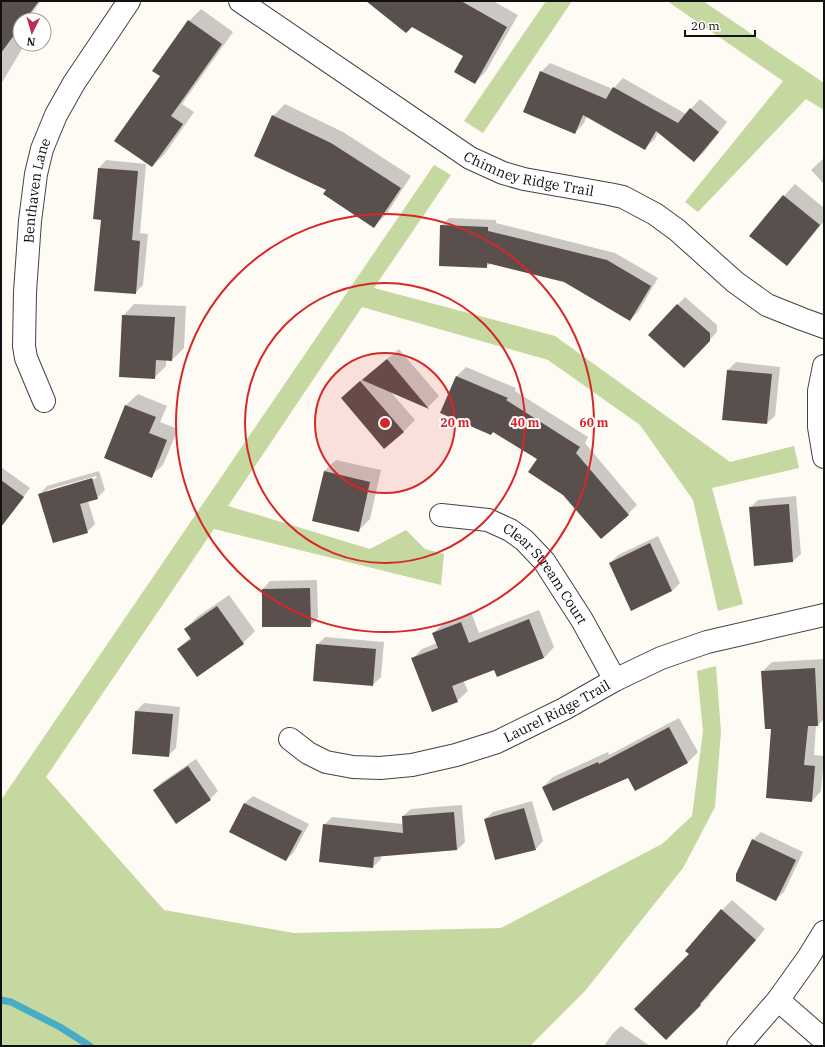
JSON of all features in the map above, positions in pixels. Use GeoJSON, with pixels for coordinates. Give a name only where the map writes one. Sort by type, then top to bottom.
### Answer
{"type":"FeatureCollection","features":[{"type":"Feature","properties":{"kind":"street","name":"Benthaven Lane"},"geometry":{"type":"LineString","coordinates":[[44,401],[26,358],[24,346],[25,292],[30,221],[36,174],[42,149],[56,115],[74,83],[129,1]]}},
{"type":"Feature","properties":{"kind":"street","name":"Chimney Ridge Trail"},"geometry":{"type":"LineString","coordinates":[[240,1],[470,158],[503,173],[524,179],[622,197],[656,214],[677,230],[736,282],[767,305],[802,320],[824,327]]}},
{"type":"Feature","properties":{"kind":"street"},"geometry":{"type":"LineString","coordinates":[[824,366],[819,391],[819,427],[824,457]]}},
{"type":"Feature","properties":{"kind":"street","name":"Clear Stream Court"},"geometry":{"type":"LineString","coordinates":[[441,514],[488,520],[510,530],[524,540],[544,561],[582,620],[615,680]]}},
{"type":"Feature","properties":{"kind":"street","name":"Laurel Ridge Trail"},"geometry":{"type":"LineString","coordinates":[[290,739],[308,753],[326,762],[353,767],[380,768],[412,764],[456,755],[497,742],[564,709],[615,680],[661,658],[708,642],[824,615]]}},
{"type":"Feature","properties":{"kind":"street"},"geometry":{"type":"LineString","coordinates":[[738,1046],[778,1000],[808,958],[824,932]]}},
{"type":"Feature","properties":{"kind":"street"},"geometry":{"type":"LineString","coordinates":[[778,1000],[824,1040]]}},
{"type":"Feature","properties":{"kind":"green space"},"geometry":{"type":"Polygon","coordinates":[[[546,1],[572,1],[483,133],[464,121],[546,1]]]}},
{"type":"Feature","properties":{"kind":"green space"},"geometry":{"type":"Polygon","coordinates":[[[667,1],[703,1],[824,83],[824,110],[806,99],[698,212],[685,202],[783,81],[667,1]]]}},
{"type":"Feature","properties":{"kind":"green space"},"geometry":{"type":"Polygon","coordinates":[[[434,165],[451,175],[374,288],[555,336],[730,462],[794,446],[799,468],[712,488],[743,604],[718,611],[693,500],[640,425],[548,360],[362,307],[228,506],[370,549],[406,530],[425,549],[444,554],[441,585],[214,529],[46,777],[164,910],[294,933],[501,928],[662,844],[692,816],[703,731],[697,671],[716,666],[721,732],[715,807],[683,868],[585,991],[530,1046],[1,1046],[1,800],[434,165]]]}},
{"type":"Feature","properties":{"kind":"building"},"geometry":{"type":"Polygon","coordinates":[[[1,1],[39,1],[31,12],[12,12],[12,38],[1,53],[1,1]]]}},
{"type":"Feature","properties":{"kind":"building"},"geometry":{"type":"Polygon","coordinates":[[[366,1],[461,1],[507,27],[475,84],[454,72],[463,56],[412,27],[406,33],[366,1]]]}},
{"type":"Feature","properties":{"kind":"building"},"geometry":{"type":"Polygon","coordinates":[[[188,20],[222,44],[171,116],[183,124],[152,167],[114,141],[160,76],[152,71],[188,20]]]}},
{"type":"Feature","properties":{"kind":"building"},"geometry":{"type":"Polygon","coordinates":[[[540,71],[606,99],[613,87],[678,123],[690,108],[719,132],[694,162],[656,131],[645,150],[583,115],[575,134],[523,112],[540,71]]]}},
{"type":"Feature","properties":{"kind":"building"},"geometry":{"type":"Polygon","coordinates":[[[272,115],[331,143],[401,188],[374,228],[323,194],[326,190],[254,156],[272,115]]]}},
{"type":"Feature","properties":{"kind":"building"},"geometry":{"type":"Polygon","coordinates":[[[98,168],[138,171],[132,240],[140,241],[136,294],[94,291],[101,220],[93,219],[98,168]]]}},
{"type":"Feature","properties":{"kind":"building"},"geometry":{"type":"Polygon","coordinates":[[[783,195],[820,225],[787,266],[749,236],[783,195]]]}},
{"type":"Feature","properties":{"kind":"building"},"geometry":{"type":"Polygon","coordinates":[[[440,225],[488,227],[488,231],[607,260],[651,286],[630,321],[564,282],[487,263],[487,268],[439,266],[440,225]]]}},
{"type":"Feature","properties":{"kind":"building"},"geometry":{"type":"Polygon","coordinates":[[[677,304],[710,333],[710,341],[684,368],[648,335],[677,304]]]}},
{"type":"Feature","properties":{"kind":"building"},"geometry":{"type":"Polygon","coordinates":[[[122,315],[175,317],[172,361],[156,360],[155,379],[119,377],[122,315]]]}},
{"type":"Feature","properties":{"kind":"building"},"geometry":{"type":"Polygon","coordinates":[[[387,359],[429,409],[362,380],[387,359]]]}},
{"type":"Feature","properties":{"kind":"building"},"geometry":{"type":"Polygon","coordinates":[[[727,370],[772,374],[767,424],[722,420],[727,370]]]}},
{"type":"Feature","properties":{"kind":"building"},"geometry":{"type":"Polygon","coordinates":[[[456,376],[508,398],[506,400],[580,447],[576,453],[629,515],[601,539],[563,495],[528,472],[537,459],[493,432],[491,435],[440,413],[456,376]]]}},
{"type":"Feature","properties":{"kind":"building"},"geometry":{"type":"Polygon","coordinates":[[[360,381],[404,432],[384,449],[341,398],[360,381]]]}},
{"type":"Feature","properties":{"kind":"building"},"geometry":{"type":"Polygon","coordinates":[[[125,405],[156,417],[149,433],[167,440],[152,478],[104,458],[125,405]]]}},
{"type":"Feature","properties":{"kind":"building"},"geometry":{"type":"Polygon","coordinates":[[[324,471],[370,482],[359,532],[312,521],[324,471]]]}},
{"type":"Feature","properties":{"kind":"building"},"geometry":{"type":"Polygon","coordinates":[[[92,478],[98,499],[80,504],[88,533],[53,543],[38,494],[92,478]]]}},
{"type":"Feature","properties":{"kind":"building"},"geometry":{"type":"Polygon","coordinates":[[[1,480],[24,497],[1,527],[1,480]]]}},
{"type":"Feature","properties":{"kind":"building"},"geometry":{"type":"Polygon","coordinates":[[[789,504],[793,562],[754,566],[749,507],[789,504]]]}},
{"type":"Feature","properties":{"kind":"building"},"geometry":{"type":"Polygon","coordinates":[[[650,543],[672,591],[631,611],[609,563],[650,543]]]}},
{"type":"Feature","properties":{"kind":"building"},"geometry":{"type":"Polygon","coordinates":[[[310,588],[311,627],[262,627],[262,589],[310,588]]]}},
{"type":"Feature","properties":{"kind":"building"},"geometry":{"type":"Polygon","coordinates":[[[217,606],[244,644],[197,677],[177,649],[191,639],[184,629],[217,606]]]}},
{"type":"Feature","properties":{"kind":"building"},"geometry":{"type":"Polygon","coordinates":[[[529,619],[544,658],[497,677],[494,670],[452,686],[458,702],[432,712],[411,658],[438,648],[432,633],[461,622],[469,643],[529,619]]]}},
{"type":"Feature","properties":{"kind":"building"},"geometry":{"type":"Polygon","coordinates":[[[316,644],[376,649],[373,686],[313,681],[316,644]]]}},
{"type":"Feature","properties":{"kind":"building"},"geometry":{"type":"Polygon","coordinates":[[[815,668],[818,726],[808,726],[804,765],[815,766],[812,802],[766,798],[771,729],[765,729],[761,671],[815,668]]]}},
{"type":"Feature","properties":{"kind":"building"},"geometry":{"type":"Polygon","coordinates":[[[135,711],[173,714],[169,757],[132,754],[135,711]]]}},
{"type":"Feature","properties":{"kind":"building"},"geometry":{"type":"Polygon","coordinates":[[[669,727],[688,763],[635,791],[628,778],[553,811],[542,787],[598,762],[599,764],[669,727]]]}},
{"type":"Feature","properties":{"kind":"building"},"geometry":{"type":"Polygon","coordinates":[[[188,766],[211,800],[176,824],[153,790],[188,766]]]}},
{"type":"Feature","properties":{"kind":"building"},"geometry":{"type":"Polygon","coordinates":[[[244,803],[302,831],[286,861],[229,832],[244,803]]]}},
{"type":"Feature","properties":{"kind":"building"},"geometry":{"type":"Polygon","coordinates":[[[524,808],[536,850],[495,860],[484,819],[524,808]]]}},
{"type":"Feature","properties":{"kind":"building"},"geometry":{"type":"Polygon","coordinates":[[[454,812],[457,850],[374,857],[373,868],[319,862],[323,824],[403,833],[402,816],[454,812]]]}},
{"type":"Feature","properties":{"kind":"building"},"geometry":{"type":"Polygon","coordinates":[[[752,839],[796,860],[776,901],[736,881],[736,874],[752,839]]]}},
{"type":"Feature","properties":{"kind":"building"},"geometry":{"type":"Polygon","coordinates":[[[721,909],[756,940],[700,1004],[701,1005],[666,1040],[634,1009],[689,954],[685,951],[721,909]]]}},
{"type":"Feature","properties":{"kind":"waterway"},"geometry":{"type":"LineString","coordinates":[[1,1000],[11,1002],[60,1027],[90,1046]]}}]}
